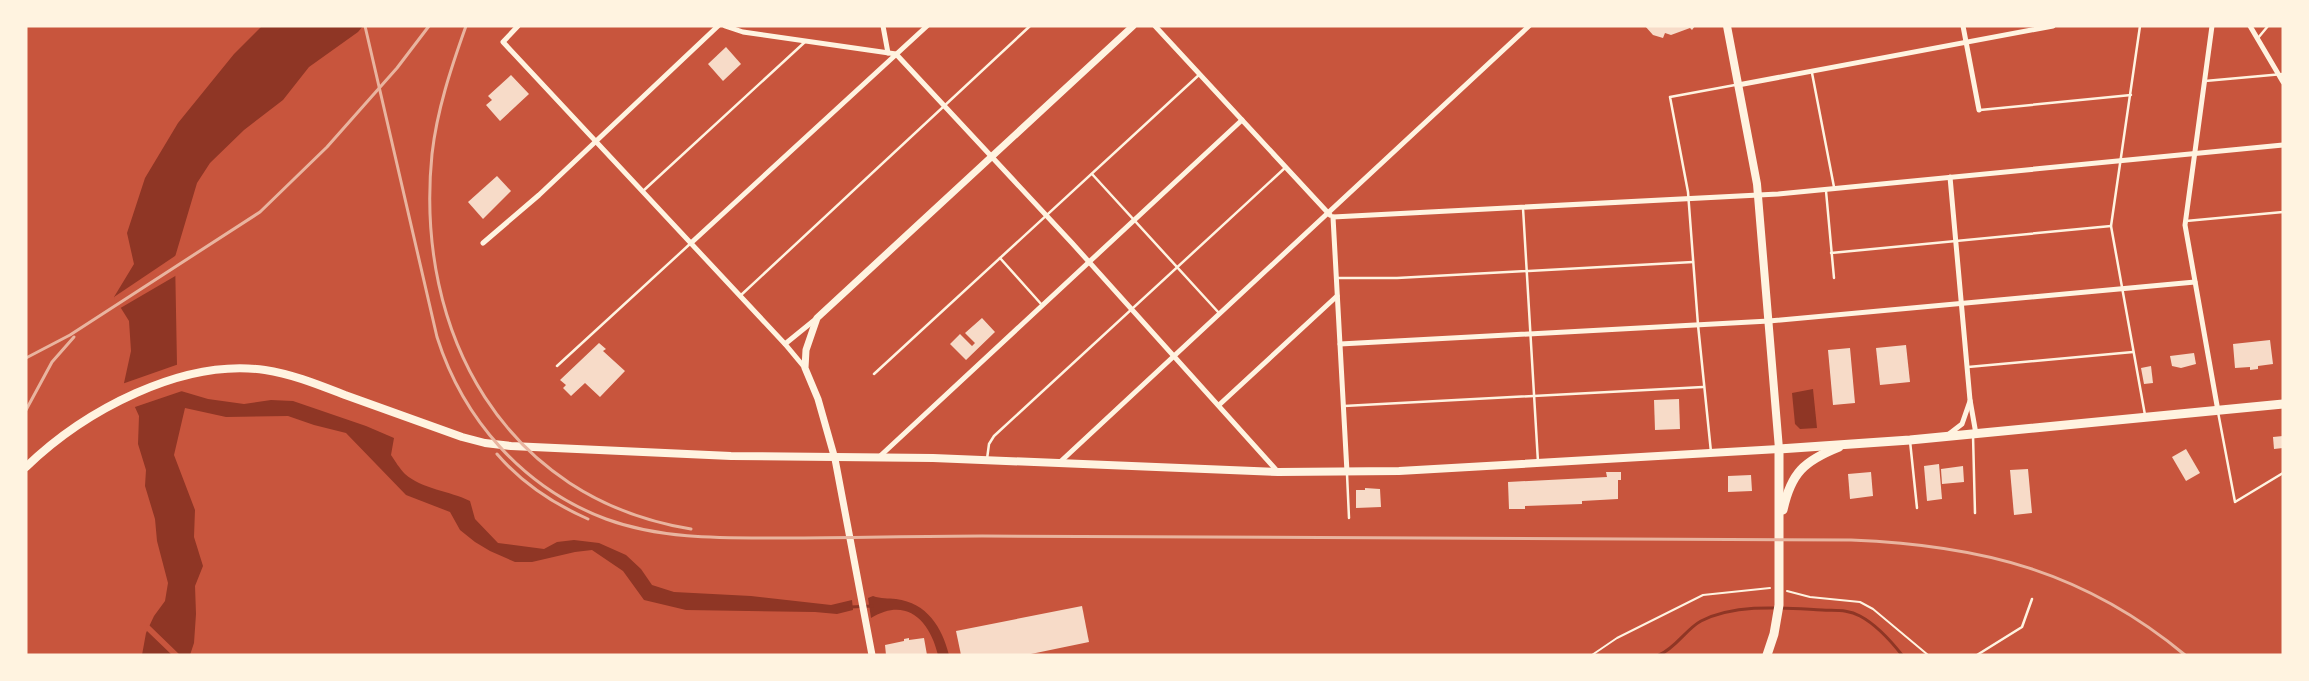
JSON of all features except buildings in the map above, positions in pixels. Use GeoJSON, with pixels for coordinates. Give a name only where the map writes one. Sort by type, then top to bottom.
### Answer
{"type":"FeatureCollection","features":[{"type":"Feature","properties":{"kind":"main road"},"geometry":{"type":"LineString","coordinates":[[1727,26],[1758,195],[1780,449],[1778,605],[1774,634],[1767,654]]}},
{"type":"Feature","properties":{"kind":"main road"},"geometry":{"type":"LineString","coordinates":[[26,467],[64,435],[109,405],[150,387],[195,374],[247,369],[265,370],[289,376],[462,437],[485,443],[731,456],[1059,463],[1278,472],[1347,472],[1711,454],[1910,440],[2283,404]]}},
{"type":"Feature","properties":{"kind":"main road"},"geometry":{"type":"LineString","coordinates":[[1779,530],[1791,483],[1798,471],[1811,460],[1847,443]]}},
{"type":"Feature","properties":{"kind":"street"},"geometry":{"type":"LineString","coordinates":[[518,26],[503,42],[785,344],[805,368],[818,399],[835,458],[872,655]]}},
{"type":"Feature","properties":{"kind":"street"},"geometry":{"type":"LineString","coordinates":[[483,243],[596,141],[718,26]]}},
{"type":"Feature","properties":{"kind":"street"},"geometry":{"type":"LineString","coordinates":[[725,26],[743,32],[896,54],[1219,405],[1278,472]]}},
{"type":"Feature","properties":{"kind":"street"},"geometry":{"type":"LineString","coordinates":[[883,26],[888,53]]}},
{"type":"Feature","properties":{"kind":"street"},"geometry":{"type":"LineString","coordinates":[[691,244],[927,26]]}},
{"type":"Feature","properties":{"kind":"street"},"geometry":{"type":"LineString","coordinates":[[785,344],[817,318],[1133,26]]}},
{"type":"Feature","properties":{"kind":"street"},"geometry":{"type":"LineString","coordinates":[[1155,26],[1330,215],[1336,278],[1347,472]]}},
{"type":"Feature","properties":{"kind":"street"},"geometry":{"type":"LineString","coordinates":[[1059,463],[1330,215],[1529,26]]}},
{"type":"Feature","properties":{"kind":"street"},"geometry":{"type":"LineString","coordinates":[[1963,26],[1979,110]]}},
{"type":"Feature","properties":{"kind":"street"},"geometry":{"type":"LineString","coordinates":[[1738,85],[2053,26]]}},
{"type":"Feature","properties":{"kind":"street"},"geometry":{"type":"LineString","coordinates":[[2212,26],[2186,222],[2218,410]]}},
{"type":"Feature","properties":{"kind":"street"},"geometry":{"type":"LineString","coordinates":[[2250,26],[2283,82]]}},
{"type":"Feature","properties":{"kind":"street"},"geometry":{"type":"LineString","coordinates":[[878,458],[1242,120]]}},
{"type":"Feature","properties":{"kind":"street"},"geometry":{"type":"LineString","coordinates":[[1330,215],[1758,195],[2283,145]]}},
{"type":"Feature","properties":{"kind":"street"},"geometry":{"type":"LineString","coordinates":[[1950,176],[1974,434]]}},
{"type":"Feature","properties":{"kind":"street"},"geometry":{"type":"LineString","coordinates":[[1340,344],[1769,321],[2195,282]]}},
{"type":"Feature","properties":{"kind":"street"},"geometry":{"type":"LineString","coordinates":[[1219,405],[1337,296]]}},
{"type":"Feature","properties":{"kind":"street"},"geometry":{"type":"LineString","coordinates":[[805,368],[806,350],[817,318]]}},
{"type":"Feature","properties":{"kind":"street"},"geometry":{"type":"LineString","coordinates":[[1940,437],[1949,434],[1962,424],[1970,400]]}},
{"type":"Feature","properties":{"kind":"lane"},"geometry":{"type":"LineString","coordinates":[[740,296],[1030,26]]}},
{"type":"Feature","properties":{"kind":"lane"},"geometry":{"type":"LineString","coordinates":[[2140,26],[2112,226],[2145,418]]}},
{"type":"Feature","properties":{"kind":"lane"},"geometry":{"type":"LineString","coordinates":[[2257,39],[2268,26]]}},
{"type":"Feature","properties":{"kind":"lane"},"geometry":{"type":"LineString","coordinates":[[642,192],[806,41]]}},
{"type":"Feature","properties":{"kind":"lane"},"geometry":{"type":"LineString","coordinates":[[1812,71],[1835,188]]}},
{"type":"Feature","properties":{"kind":"lane"},"geometry":{"type":"LineString","coordinates":[[874,374],[1200,74]]}},
{"type":"Feature","properties":{"kind":"lane"},"geometry":{"type":"LineString","coordinates":[[2205,81],[2280,74]]}},
{"type":"Feature","properties":{"kind":"lane"},"geometry":{"type":"LineString","coordinates":[[1711,454],[1688,198],[1670,97],[1738,85]]}},
{"type":"Feature","properties":{"kind":"lane"},"geometry":{"type":"LineString","coordinates":[[1979,110],[2131,95]]}},
{"type":"Feature","properties":{"kind":"lane"},"geometry":{"type":"LineString","coordinates":[[987,461],[987,450],[994,436],[1286,167]]}},
{"type":"Feature","properties":{"kind":"lane"},"geometry":{"type":"LineString","coordinates":[[1092,174],[1220,314]]}},
{"type":"Feature","properties":{"kind":"lane"},"geometry":{"type":"LineString","coordinates":[[1826,189],[1834,278]]}},
{"type":"Feature","properties":{"kind":"lane"},"geometry":{"type":"LineString","coordinates":[[1522,207],[1538,463]]}},
{"type":"Feature","properties":{"kind":"lane"},"geometry":{"type":"LineString","coordinates":[[2186,222],[2283,212]]}},
{"type":"Feature","properties":{"kind":"lane"},"geometry":{"type":"LineString","coordinates":[[1832,253],[2112,226]]}},
{"type":"Feature","properties":{"kind":"lane"},"geometry":{"type":"LineString","coordinates":[[557,366],[691,244]]}},
{"type":"Feature","properties":{"kind":"lane"},"geometry":{"type":"LineString","coordinates":[[1000,258],[1042,305]]}},
{"type":"Feature","properties":{"kind":"lane"},"geometry":{"type":"LineString","coordinates":[[1336,278],[1397,278],[1693,262]]}},
{"type":"Feature","properties":{"kind":"lane"},"geometry":{"type":"LineString","coordinates":[[1968,367],[2134,352]]}},
{"type":"Feature","properties":{"kind":"lane"},"geometry":{"type":"LineString","coordinates":[[1343,406],[1704,387]]}},
{"type":"Feature","properties":{"kind":"lane"},"geometry":{"type":"LineString","coordinates":[[2218,410],[2234,502],[2283,473]]}},
{"type":"Feature","properties":{"kind":"lane"},"geometry":{"type":"LineString","coordinates":[[1974,434],[1975,513]]}},
{"type":"Feature","properties":{"kind":"lane"},"geometry":{"type":"LineString","coordinates":[[1910,440],[1916,508]]}},
{"type":"Feature","properties":{"kind":"lane"},"geometry":{"type":"LineString","coordinates":[[1347,472],[1349,518]]}},
{"type":"Feature","properties":{"kind":"lane"},"geometry":{"type":"LineString","coordinates":[[1977,655],[2022,627],[2032,599]]}},
{"type":"Feature","properties":{"kind":"path"},"geometry":{"type":"LineString","coordinates":[[1592,655],[1617,638],[1703,595],[1776,589]]}},
{"type":"Feature","properties":{"kind":"path"},"geometry":{"type":"LineString","coordinates":[[1782,589],[1810,597],[1860,602],[1873,609],[1928,655]]}},
{"type":"Feature","properties":{"kind":"shaded area"},"geometry":{"type":"Polygon","coordinates":[[[262,26],[363,26],[358,32],[309,67],[283,100],[244,130],[210,163],[197,183],[175,257],[177,365],[181,391],[208,399],[244,404],[271,400],[293,401],[366,426],[394,438],[391,455],[405,474],[420,483],[470,501],[475,519],[498,543],[544,549],[557,542],[574,540],[599,543],[626,555],[641,569],[652,585],[674,592],[751,596],[831,605],[852,600],[853,610],[837,614],[686,610],[644,600],[623,571],[592,550],[532,562],[515,562],[475,542],[460,530],[450,512],[406,495],[346,433],[288,416],[226,417],[185,408],[174,455],[195,510],[194,537],[203,566],[195,586],[194,643],[190,655],[142,655],[146,633],[154,616],[165,601],[168,583],[157,541],[155,519],[145,486],[146,470],[138,444],[139,416],[124,383],[131,351],[129,321],[114,297],[134,264],[127,233],[145,178],[178,123],[234,54],[262,26]]]}},
{"type":"Feature","properties":{"kind":"shaded area"},"geometry":{"type":"Polygon","coordinates":[[[1813,389],[1817,428],[1800,429],[1795,424],[1792,393],[1813,389]]]}},
{"type":"Feature","properties":{"kind":"shaded area"},"geometry":{"type":"Polygon","coordinates":[[[873,596],[907,601],[925,611],[932,618],[942,635],[949,655],[938,655],[929,632],[923,623],[906,611],[884,612],[871,618],[868,598],[873,596]]]}},
{"type":"Feature","properties":{"kind":"pier"},"geometry":{"type":"Polygon","coordinates":[[[178,254],[177,275],[117,310],[114,297],[178,254]]]}},
{"type":"Feature","properties":{"kind":"pier"},"geometry":{"type":"Polygon","coordinates":[[[179,364],[183,388],[188,389],[132,408],[122,384],[179,364]]]}},
{"type":"Feature","properties":{"kind":"pier"},"geometry":{"type":"Polygon","coordinates":[[[148,624],[180,655],[172,655],[145,630],[148,624]]]}},
{"type":"Feature","properties":{"kind":"waterway"},"geometry":{"type":"LineString","coordinates":[[851,607],[872,606]]}},
{"type":"Feature","properties":{"kind":"waterway"},"geometry":{"type":"LineString","coordinates":[[1659,655],[1671,648],[1701,621],[1730,611],[1760,608],[1850,612],[1866,619],[1877,628],[1902,655]]}},
{"type":"Feature","properties":{"kind":"railway"},"geometry":{"type":"LineString","coordinates":[[365,26],[437,337],[448,367],[463,396],[480,422],[500,447],[548,489],[576,506],[606,519],[650,531],[694,536],[740,538],[982,536],[1851,540],[1898,543],[1943,548],[1987,556],[2029,568],[2069,583],[2108,602],[2147,626],[2185,655]]}},
{"type":"Feature","properties":{"kind":"railway"},"geometry":{"type":"LineString","coordinates":[[26,358],[70,335],[260,212],[327,147],[397,68],[429,26]]}},
{"type":"Feature","properties":{"kind":"railway"},"geometry":{"type":"LineString","coordinates":[[466,26],[450,73],[434,138],[430,220],[439,284],[457,343],[485,397],[523,444],[570,483],[626,512],[691,529]]}},
{"type":"Feature","properties":{"kind":"railway"},"geometry":{"type":"LineString","coordinates":[[26,410],[52,362],[74,337]]}},
{"type":"Feature","properties":{"kind":"railway"},"geometry":{"type":"LineString","coordinates":[[497,454],[539,492],[563,507],[588,519]]}}]}
